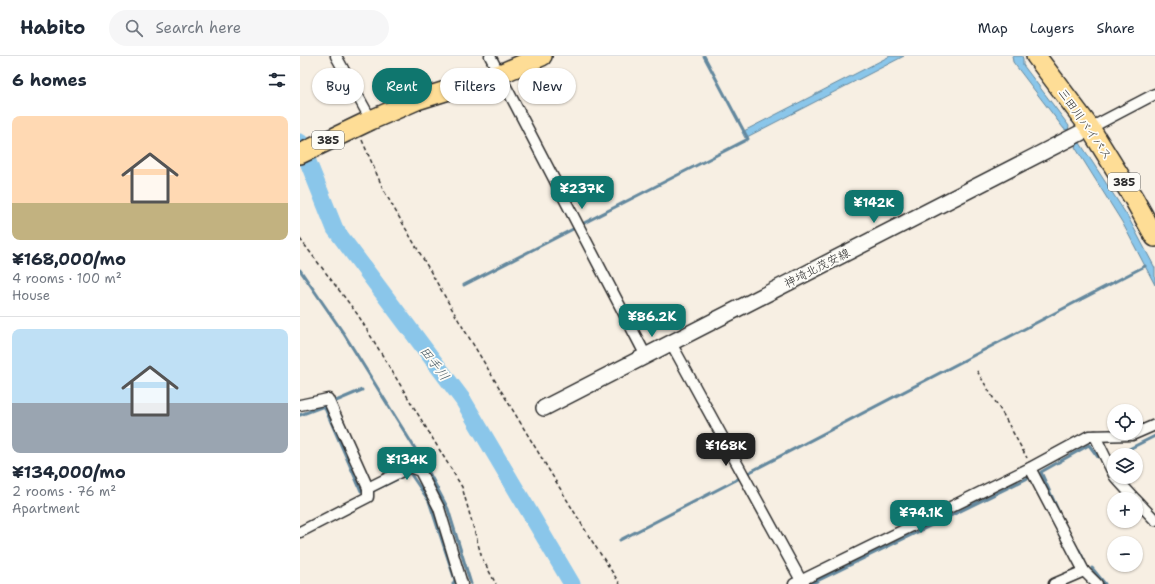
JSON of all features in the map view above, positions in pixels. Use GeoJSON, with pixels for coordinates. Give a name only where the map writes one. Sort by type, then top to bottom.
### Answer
{"type":"FeatureCollection","features":[{"type":"Feature","properties":{"kind":"highway","name":"385"},"geometry":{"type":"LineString","coordinates":[[510,70],[542,56]]}},
{"type":"Feature","properties":{"kind":"highway","name":"三田川バイパス"},"geometry":{"type":"LineString","coordinates":[[1036,56],[1090,128],[1134,198],[1155,237]]}},
{"type":"Feature","properties":{"kind":"highway","name":"385"},"geometry":{"type":"LineString","coordinates":[[300,154],[363,123],[416,100],[440,93]]}},
{"type":"Feature","properties":{"kind":"main road","name":"神埼北茂安線"},"geometry":{"type":"LineString","coordinates":[[544,408],[1090,128]]}},
{"type":"Feature","properties":{"kind":"street"},"geometry":{"type":"LineString","coordinates":[[336,56],[363,123]]}},
{"type":"Feature","properties":{"kind":"street"},"geometry":{"type":"LineString","coordinates":[[490,56],[497,68]]}},
{"type":"Feature","properties":{"kind":"street"},"geometry":{"type":"LineString","coordinates":[[510,93],[646,356]]}},
{"type":"Feature","properties":{"kind":"street"},"geometry":{"type":"LineString","coordinates":[[1090,128],[1155,94]]}},
{"type":"Feature","properties":{"kind":"street"},"geometry":{"type":"LineString","coordinates":[[671,343],[799,583],[1030,468],[1089,436],[1132,435],[1155,426]]}},
{"type":"Feature","properties":{"kind":"street"},"geometry":{"type":"LineString","coordinates":[[300,405],[328,399],[368,488],[368,497],[300,532]]}},
{"type":"Feature","properties":{"kind":"street"},"geometry":{"type":"LineString","coordinates":[[1095,436],[1107,461]]}},
{"type":"Feature","properties":{"kind":"street"},"geometry":{"type":"LineString","coordinates":[[368,488],[410,467],[420,470],[439,508],[462,584]]}},
{"type":"Feature","properties":{"kind":"street"},"geometry":{"type":"LineString","coordinates":[[1030,468],[1084,571],[1097,584]]}},
{"type":"Feature","properties":{"kind":"street"},"geometry":{"type":"LineString","coordinates":[[1121,484],[1128,492]]}},
{"type":"Feature","properties":{"kind":"street"},"geometry":{"type":"LineString","coordinates":[[1143,508],[1155,520]]}},
{"type":"Feature","properties":{"kind":"street"},"geometry":{"type":"LineString","coordinates":[[1054,584],[1084,571]]}},
{"type":"Feature","properties":{"kind":"path"},"geometry":{"type":"LineString","coordinates":[[363,123],[384,191],[590,538],[620,584]]}},
{"type":"Feature","properties":{"kind":"path"},"geometry":{"type":"LineString","coordinates":[[300,239],[358,315],[462,487],[482,558],[496,584]]}},
{"type":"Feature","properties":{"kind":"path"},"geometry":{"type":"LineString","coordinates":[[977,371],[1004,416],[1029,462],[1030,468]]}},
{"type":"Feature","properties":{"kind":"water"},"geometry":{"type":"Polygon","coordinates":[[[890,56],[904,56],[745,138],[742,132],[890,56]]]}},
{"type":"Feature","properties":{"kind":"water"},"geometry":{"type":"Polygon","coordinates":[[[1012,56],[1022,56],[1023,65],[1069,126],[1068,130],[1064,129],[1013,62],[1012,56]]]}},
{"type":"Feature","properties":{"kind":"water"},"geometry":{"type":"Polygon","coordinates":[[[1080,143],[1128,217],[1155,268],[1155,285],[1122,222],[1075,147],[1080,143]]]}},
{"type":"Feature","properties":{"kind":"waterway"},"geometry":{"type":"LineString","coordinates":[[582,224],[748,139],[704,56]]}},
{"type":"Feature","properties":{"kind":"waterway","name":"田手川"},"geometry":{"type":"LineString","coordinates":[[300,142],[335,229],[463,400],[572,584]]}},
{"type":"Feature","properties":{"kind":"waterway"},"geometry":{"type":"LineString","coordinates":[[464,285],[575,228]]}},
{"type":"Feature","properties":{"kind":"waterway"},"geometry":{"type":"LineString","coordinates":[[748,473],[1145,266]]}},
{"type":"Feature","properties":{"kind":"waterway"},"geometry":{"type":"LineString","coordinates":[[300,270],[344,334],[424,463],[448,509],[471,584]]}},
{"type":"Feature","properties":{"kind":"waterway"},"geometry":{"type":"LineString","coordinates":[[336,401],[362,390]]}},
{"type":"Feature","properties":{"kind":"waterway"},"geometry":{"type":"LineString","coordinates":[[300,415],[324,406],[361,491]]}},
{"type":"Feature","properties":{"kind":"waterway"},"geometry":{"type":"LineString","coordinates":[[1131,448],[1155,436]]}},
{"type":"Feature","properties":{"kind":"waterway"},"geometry":{"type":"LineString","coordinates":[[1058,510],[1041,472],[1089,445],[1098,457]]}},
{"type":"Feature","properties":{"kind":"waterway"},"geometry":{"type":"LineString","coordinates":[[375,490],[410,473],[429,501],[455,580],[453,584]]}},
{"type":"Feature","properties":{"kind":"waterway"},"geometry":{"type":"LineString","coordinates":[[811,584],[1030,477]]}},
{"type":"Feature","properties":{"kind":"waterway"},"geometry":{"type":"LineString","coordinates":[[620,540],[740,478]]}},
{"type":"Feature","properties":{"kind":"waterway"},"geometry":{"type":"LineString","coordinates":[[1079,550],[1084,560]]}},
{"type":"Feature","properties":{"kind":"waterway"},"geometry":{"type":"LineString","coordinates":[[1092,568],[1105,584]]}}]}
